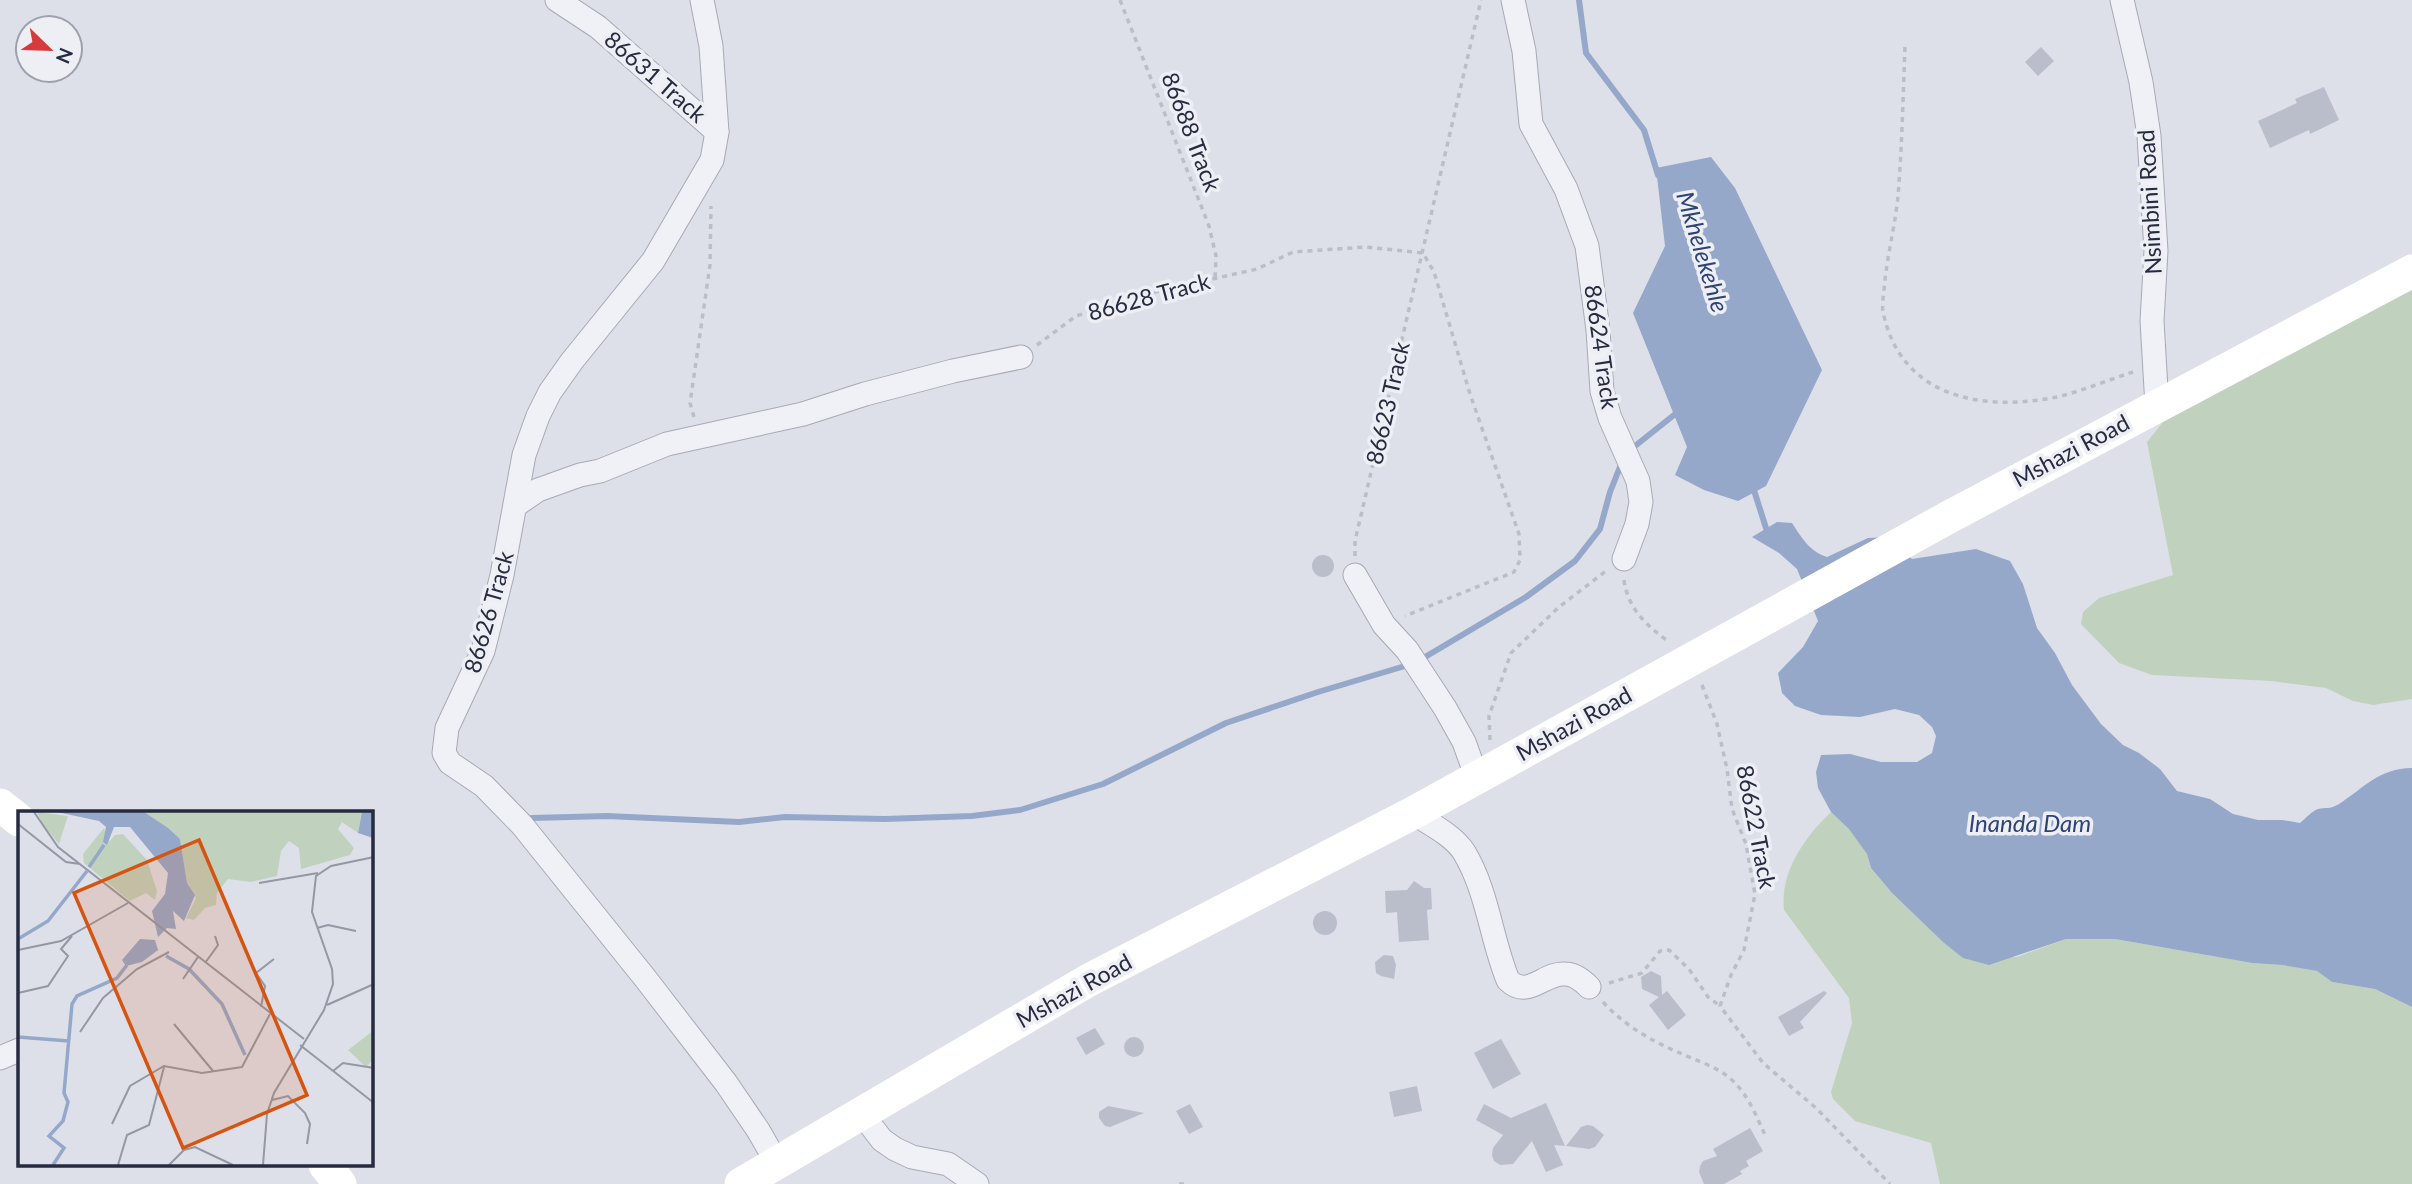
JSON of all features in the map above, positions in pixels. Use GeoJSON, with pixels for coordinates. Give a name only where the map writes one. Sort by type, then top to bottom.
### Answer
{"type":"FeatureCollection","features":[{"type":"Feature","properties":{"kind":"street","name":"86631 Track"},"geometry":{"type":"LineString","coordinates":[[557,0],[597,27],[717,132]]}},
{"type":"Feature","properties":{"kind":"street"},"geometry":{"type":"LineString","coordinates":[[702,0],[711,46],[717,132]]}},
{"type":"Feature","properties":{"kind":"street","name":"86624 Track"},"geometry":{"type":"LineString","coordinates":[[1513,0],[1524,51],[1531,124],[1566,189],[1587,246],[1598,330],[1602,391],[1610,418],[1637,481],[1641,502],[1637,524],[1624,559]]}},
{"type":"Feature","properties":{"kind":"street","name":"Nsimbini Road"},"geometry":{"type":"LineString","coordinates":[[2122,0],[2141,82],[2149,136],[2156,251],[2152,321],[2157,406]]}},
{"type":"Feature","properties":{"kind":"street","name":"86626 Track"},"geometry":{"type":"LineString","coordinates":[[717,132],[712,160],[653,261],[572,361],[537,416],[524,456],[516,505],[483,651],[447,728],[444,753],[450,763],[484,786],[522,825],[726,1083],[777,1163]]}},
{"type":"Feature","properties":{"kind":"street","name":"Mshazi Road"},"geometry":{"type":"LineString","coordinates":[[741,1184],[1089,980],[1413,813],[1949,517],[2412,271]]}},
{"type":"Feature","properties":{"kind":"street"},"geometry":{"type":"LineString","coordinates":[[516,505],[538,489],[600,471],[667,444],[803,414],[865,394],[1021,357]]}},
{"type":"Feature","properties":{"kind":"street"},"geometry":{"type":"LineString","coordinates":[[1354,575],[1384,625],[1407,650],[1484,774]]}},
{"type":"Feature","properties":{"kind":"street"},"geometry":{"type":"LineString","coordinates":[[0,805],[18,819]]}},
{"type":"Feature","properties":{"kind":"street"},"geometry":{"type":"LineString","coordinates":[[1413,813],[1448,835],[1463,851],[1492,922],[1508,980],[1514,986],[1521,988],[1564,973],[1579,978],[1590,987]]}},
{"type":"Feature","properties":{"kind":"street"},"geometry":{"type":"LineString","coordinates":[[0,1058],[18,1050]]}},
{"type":"Feature","properties":{"kind":"street"},"geometry":{"type":"LineString","coordinates":[[862,1114],[882,1140],[895,1149],[912,1157],[948,1164],[977,1184]]}},
{"type":"Feature","properties":{"kind":"street"},"geometry":{"type":"LineString","coordinates":[[326,1166],[340,1184]]}},
{"type":"Feature","properties":{"kind":"path","name":"86688 Track"},"geometry":{"type":"LineString","coordinates":[[1120,0],[1209,226],[1216,256],[1215,279]]}},
{"type":"Feature","properties":{"kind":"path","name":"86623 Track"},"geometry":{"type":"LineString","coordinates":[[1354,575],[1355,541],[1481,0]]}},
{"type":"Feature","properties":{"kind":"path"},"geometry":{"type":"LineString","coordinates":[[1905,47],[1898,199],[1885,272],[1883,310],[1894,344],[1914,372],[1933,387],[1952,396],[1980,402],[2015,402],[2057,397],[2155,365]]}},
{"type":"Feature","properties":{"kind":"path"},"geometry":{"type":"LineString","coordinates":[[692,440],[695,421],[690,403],[709,265],[711,199]]}},
{"type":"Feature","properties":{"kind":"path","name":"86628 Track"},"geometry":{"type":"LineString","coordinates":[[1021,357],[1076,316],[1155,292],[1257,269],[1293,252],[1365,247],[1423,253]]}},
{"type":"Feature","properties":{"kind":"path"},"geometry":{"type":"LineString","coordinates":[[1384,625],[1514,572],[1520,560],[1519,534],[1470,394],[1434,272],[1423,253]]}},
{"type":"Feature","properties":{"kind":"path"},"geometry":{"type":"LineString","coordinates":[[1624,559],[1624,583],[1637,615],[1693,658]]}},
{"type":"Feature","properties":{"kind":"path"},"geometry":{"type":"LineString","coordinates":[[1484,774],[1489,716],[1511,653],[1559,607],[1624,559]]}},
{"type":"Feature","properties":{"kind":"path","name":"86622 Track"},"geometry":{"type":"LineString","coordinates":[[1693,658],[1717,724],[1732,809],[1746,844],[1755,894],[1744,950],[1731,975],[1720,1006]]}},
{"type":"Feature","properties":{"kind":"path"},"geometry":{"type":"LineString","coordinates":[[1590,987],[1618,982],[1642,973],[1660,951],[1669,950],[1689,969],[1708,997],[1720,1006],[1763,1063],[1816,1108],[1890,1184]]}},
{"type":"Feature","properties":{"kind":"path"},"geometry":{"type":"LineString","coordinates":[[1590,987],[1609,1009],[1648,1038],[1711,1066],[1732,1079],[1755,1112],[1766,1137]]}},
{"type":"Feature","properties":{"kind":"path"},"geometry":{"type":"LineString","coordinates":[[1179,1184],[1187,1184]]}},
{"type":"Feature","properties":{"kind":"green space"},"geometry":{"type":"Polygon","coordinates":[[[2412,290],[2412,699],[2373,705],[2353,701],[2326,688],[2271,681],[2152,675],[2119,663],[2081,624],[2083,612],[2099,598],[2173,575],[2147,442],[2163,422],[2412,290]]]}},
{"type":"Feature","properties":{"kind":"green space"},"geometry":{"type":"Polygon","coordinates":[[[1831,812],[1850,829],[1867,854],[1871,868],[1892,893],[1944,943],[1964,958],[2017,957],[2066,939],[2115,939],[2252,963],[2317,971],[2332,982],[2375,989],[2412,1007],[2412,1184],[1940,1184],[1931,1143],[1855,1121],[1833,1099],[1831,1092],[1852,1023],[1849,998],[1784,910],[1790,868],[1812,832],[1831,812]]]}},
{"type":"Feature","properties":{"kind":"water"},"geometry":{"type":"Polygon","coordinates":[[[1711,157],[1735,188],[1822,370],[1766,486],[1738,501],[1704,490],[1675,475],[1687,447],[1633,313],[1665,246],[1656,168],[1711,157]]]}},
{"type":"Feature","properties":{"kind":"water","name":"Inanda Dam"},"geometry":{"type":"Polygon","coordinates":[[[1777,522],[1792,523],[1811,548],[1827,557],[1868,538],[1887,537],[1912,559],[1976,549],[2010,561],[2023,584],[2037,628],[2055,653],[2072,685],[2101,724],[2123,745],[2160,769],[2177,791],[2210,799],[2233,814],[2258,820],[2300,823],[2316,810],[2339,804],[2381,775],[2412,768],[2412,1007],[2375,989],[2332,982],[2317,971],[2252,963],[2115,939],[2066,939],[1989,965],[1963,958],[1892,893],[1871,868],[1867,854],[1849,829],[1831,812],[1818,788],[1816,772],[1821,755],[1850,754],[1881,762],[1917,762],[1932,753],[1936,736],[1932,727],[1919,715],[1895,709],[1860,717],[1821,715],[1795,706],[1782,693],[1778,673],[1803,647],[1818,621],[1797,569],[1779,553],[1752,537],[1777,522]]]}},
{"type":"Feature","properties":{"kind":"building"},"geometry":{"type":"Polygon","coordinates":[[[2041,47],[2054,61],[2038,76],[2025,62],[2041,47]]]}},
{"type":"Feature","properties":{"kind":"building"},"geometry":{"type":"Polygon","coordinates":[[[2324,87],[2339,120],[2270,148],[2258,121],[2297,103],[2295,99],[2324,87]]]}},
{"type":"Feature","properties":{"kind":"building"},"geometry":{"type":"Polygon","coordinates":[[[1323,555],[1331,558],[1334,566],[1331,574],[1323,577],[1315,574],[1312,566],[1315,558],[1323,555]]]}},
{"type":"Feature","properties":{"kind":"building"},"geometry":{"type":"Polygon","coordinates":[[[1414,881],[1424,888],[1431,888],[1432,909],[1427,910],[1429,940],[1399,942],[1397,912],[1386,913],[1385,891],[1407,890],[1414,881]]]}},
{"type":"Feature","properties":{"kind":"building"},"geometry":{"type":"Polygon","coordinates":[[[1325,911],[1336,918],[1337,923],[1330,934],[1325,935],[1314,928],[1313,923],[1320,912],[1325,911]]]}},
{"type":"Feature","properties":{"kind":"building"},"geometry":{"type":"Polygon","coordinates":[[[1384,955],[1393,956],[1396,965],[1394,979],[1376,973],[1375,962],[1384,955]]]}},
{"type":"Feature","properties":{"kind":"building"},"geometry":{"type":"Polygon","coordinates":[[[1651,971],[1661,976],[1662,995],[1667,991],[1686,1015],[1668,1030],[1649,1005],[1659,997],[1642,989],[1641,977],[1651,971]]]}},
{"type":"Feature","properties":{"kind":"building"},"geometry":{"type":"Polygon","coordinates":[[[1824,991],[1827,993],[1800,1022],[1804,1028],[1789,1036],[1778,1017],[1824,991]]]}},
{"type":"Feature","properties":{"kind":"building"},"geometry":{"type":"Polygon","coordinates":[[[1095,1028],[1105,1044],[1086,1055],[1076,1038],[1095,1028]]]}},
{"type":"Feature","properties":{"kind":"building"},"geometry":{"type":"Polygon","coordinates":[[[1134,1037],[1141,1040],[1144,1047],[1141,1054],[1134,1057],[1127,1054],[1124,1047],[1127,1040],[1134,1037]]]}},
{"type":"Feature","properties":{"kind":"building"},"geometry":{"type":"Polygon","coordinates":[[[1501,1039],[1521,1074],[1493,1089],[1474,1053],[1501,1039]]]}},
{"type":"Feature","properties":{"kind":"building"},"geometry":{"type":"Polygon","coordinates":[[[1417,1086],[1422,1111],[1394,1117],[1389,1092],[1417,1086]]]}},
{"type":"Feature","properties":{"kind":"building"},"geometry":{"type":"Polygon","coordinates":[[[1546,1103],[1565,1146],[1554,1145],[1563,1165],[1546,1172],[1532,1141],[1513,1164],[1500,1165],[1494,1161],[1493,1148],[1503,1135],[1476,1120],[1484,1104],[1511,1118],[1546,1103]]]}},
{"type":"Feature","properties":{"kind":"building"},"geometry":{"type":"Polygon","coordinates":[[[1190,1104],[1203,1127],[1189,1134],[1176,1111],[1190,1104]]]}},
{"type":"Feature","properties":{"kind":"building"},"geometry":{"type":"Polygon","coordinates":[[[1108,1106],[1144,1113],[1110,1127],[1105,1126],[1099,1118],[1099,1112],[1108,1106]]]}},
{"type":"Feature","properties":{"kind":"building"},"geometry":{"type":"Polygon","coordinates":[[[1593,1126],[1604,1135],[1595,1147],[1589,1149],[1566,1146],[1581,1127],[1593,1126]]]}},
{"type":"Feature","properties":{"kind":"building"},"geometry":{"type":"Polygon","coordinates":[[[1750,1128],[1763,1151],[1746,1161],[1749,1166],[1740,1171],[1742,1174],[1724,1184],[1704,1184],[1699,1172],[1703,1161],[1717,1156],[1713,1149],[1750,1128]]]}},
{"type":"Feature","properties":{"kind":"waterway","name":"Mkhelekehle"},"geometry":{"type":"LineString","coordinates":[[1579,0],[1586,53],[1644,130],[1658,175]]}},
{"type":"Feature","properties":{"kind":"waterway"},"geometry":{"type":"LineString","coordinates":[[1630,450],[1679,411]]}},
{"type":"Feature","properties":{"kind":"waterway"},"geometry":{"type":"LineString","coordinates":[[532,818],[607,816],[739,822],[785,817],[885,819],[972,816],[1020,810],[1103,784],[1226,723],[1415,663],[1526,597],[1575,561],[1600,529],[1622,462]]}},
{"type":"Feature","properties":{"kind":"waterway","name":"Mkhelekehle"},"geometry":{"type":"LineString","coordinates":[[1752,484],[1766,528]]}}]}
